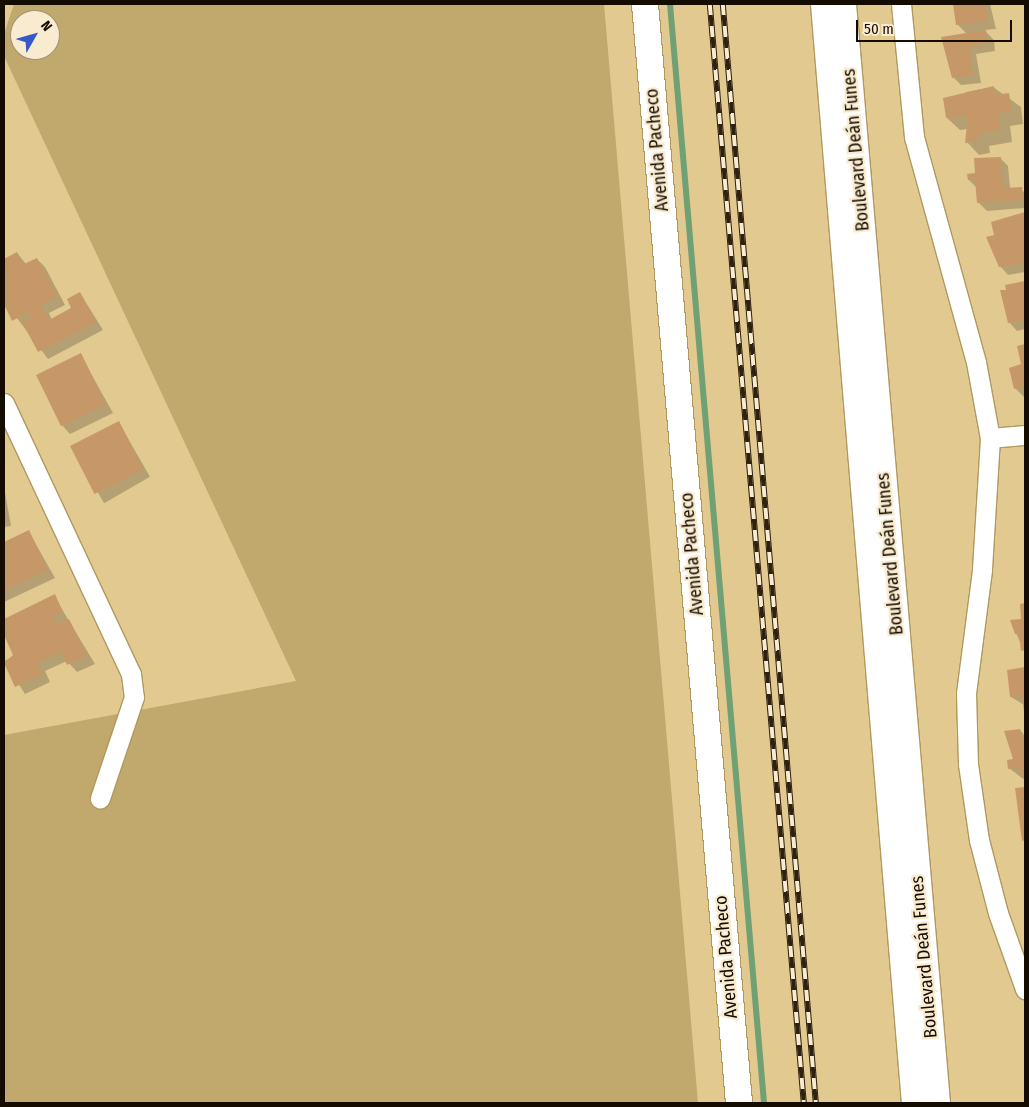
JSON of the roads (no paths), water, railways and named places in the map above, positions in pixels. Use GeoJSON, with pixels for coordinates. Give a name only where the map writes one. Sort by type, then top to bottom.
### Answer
{"type":"FeatureCollection","features":[{"type":"Feature","properties":{"kind":"main road","name":"Avenida Pacheco"},"geometry":{"type":"LineString","coordinates":[[645,4],[739,1103]]}},
{"type":"Feature","properties":{"kind":"main road","name":"Boulevard Deán Funes"},"geometry":{"type":"LineString","coordinates":[[824,4],[915,1103]]}},
{"type":"Feature","properties":{"kind":"main road","name":"Boulevard Deán Funes"},"geometry":{"type":"LineString","coordinates":[[843,4],[937,1103]]}},
{"type":"Feature","properties":{"kind":"street"},"geometry":{"type":"LineString","coordinates":[[901,4],[914,137],[976,362],[990,438],[982,570],[966,693],[968,764],[981,849],[1025,988]]}},
{"type":"Feature","properties":{"kind":"street"},"geometry":{"type":"LineString","coordinates":[[4,403],[131,674],[134,697],[100,798]]}},
{"type":"Feature","properties":{"kind":"street"},"geometry":{"type":"LineString","coordinates":[[990,438],[1025,435]]}},
{"type":"Feature","properties":{"kind":"waterway"},"geometry":{"type":"LineString","coordinates":[[670,4],[764,1103]]}},
{"type":"Feature","properties":{"kind":"railway"},"geometry":{"type":"LineString","coordinates":[[710,4],[804,1103]]}},
{"type":"Feature","properties":{"kind":"railway"},"geometry":{"type":"LineString","coordinates":[[723,4],[816,1103]]}}]}
